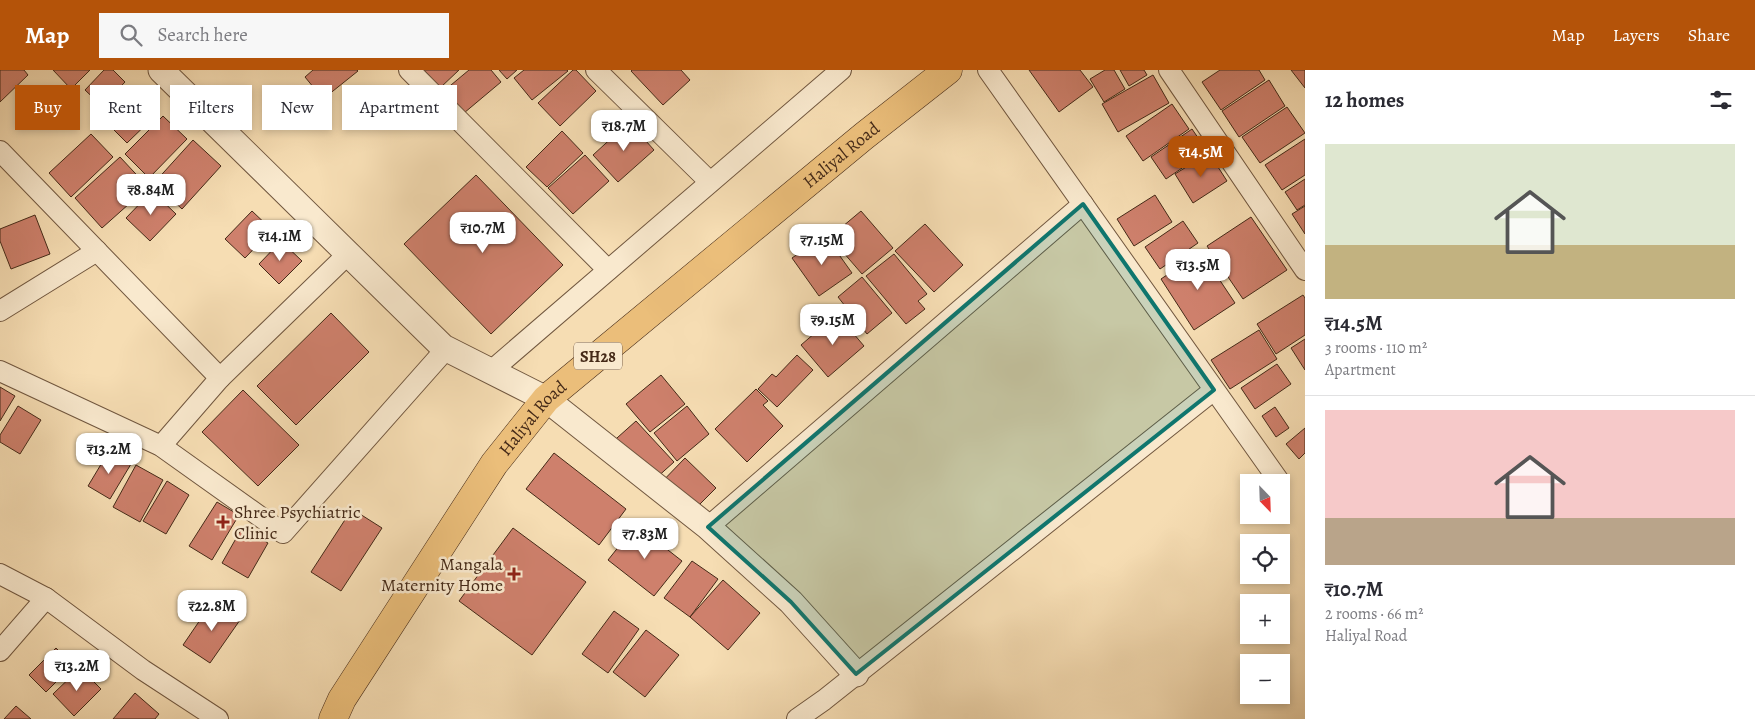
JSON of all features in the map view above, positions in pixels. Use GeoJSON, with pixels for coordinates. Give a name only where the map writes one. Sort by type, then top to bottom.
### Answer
{"type":"FeatureCollection","features":[{"type":"Feature","properties":{"kind":"main road","name":"Haliyal Road"},"geometry":{"type":"LineString","coordinates":[[333,719],[342,699],[494,464],[546,399],[864,136],[948,70]]}},
{"type":"Feature","properties":{"kind":"street"},"geometry":{"type":"LineString","coordinates":[[160,70],[446,349],[546,399],[708,527],[791,602],[856,674]]}},
{"type":"Feature","properties":{"kind":"street"},"geometry":{"type":"LineString","coordinates":[[409,70],[608,270]]}},
{"type":"Feature","properties":{"kind":"street"},"geometry":{"type":"LineString","coordinates":[[491,371],[840,70]]}},
{"type":"Feature","properties":{"kind":"street"},"geometry":{"type":"LineString","coordinates":[[988,70],[1274,474]]}},
{"type":"Feature","properties":{"kind":"street"},"geometry":{"type":"LineString","coordinates":[[1169,70],[1305,270]]}},
{"type":"Feature","properties":{"kind":"street"},"geometry":{"type":"LineString","coordinates":[[607,73],[710,182]]}},
{"type":"Feature","properties":{"kind":"street"},"geometry":{"type":"LineString","coordinates":[[0,151],[220,378]]}},
{"type":"Feature","properties":{"kind":"street"},"geometry":{"type":"LineString","coordinates":[[708,527],[1083,204]]}},
{"type":"Feature","properties":{"kind":"street"},"geometry":{"type":"LineString","coordinates":[[0,311],[97,251]]}},
{"type":"Feature","properties":{"kind":"street"},"geometry":{"type":"LineString","coordinates":[[161,446],[220,378],[348,254]]}},
{"type":"Feature","properties":{"kind":"street"},"geometry":{"type":"LineString","coordinates":[[0,371],[161,446],[283,533],[446,349]]}},
{"type":"Feature","properties":{"kind":"street"},"geometry":{"type":"LineString","coordinates":[[797,719],[1214,390]]}},
{"type":"Feature","properties":{"kind":"street"},"geometry":{"type":"LineString","coordinates":[[0,574],[46,598],[144,670],[218,719]]}},
{"type":"Feature","properties":{"kind":"street"},"geometry":{"type":"LineString","coordinates":[[0,650],[46,598]]}},
{"type":"Feature","properties":{"kind":"highlighted area"},"geometry":{"type":"Polygon","coordinates":[[[1083,204],[1214,390],[856,674],[791,602],[708,527],[1083,204]]]}},
{"type":"Feature","properties":{"kind":"building"},"geometry":{"type":"Polygon","coordinates":[[[0,70],[24,70],[28,75],[18,85],[15,85],[15,88],[0,102],[0,70]]]}},
{"type":"Feature","properties":{"kind":"building"},"geometry":{"type":"Polygon","coordinates":[[[53,70],[90,70],[75,85],[67,85],[53,70]]]}},
{"type":"Feature","properties":{"kind":"building"},"geometry":{"type":"Polygon","coordinates":[[[104,70],[113,70],[125,82],[122,85],[90,85],[90,95],[85,90],[104,70]]]}},
{"type":"Feature","properties":{"kind":"building"},"geometry":{"type":"Polygon","coordinates":[[[313,70],[358,71],[332,92],[332,85],[312,85],[305,77],[313,70]]]}},
{"type":"Feature","properties":{"kind":"building"},"geometry":{"type":"Polygon","coordinates":[[[424,70],[459,70],[443,85],[437,85],[424,70]]]}},
{"type":"Feature","properties":{"kind":"building"},"geometry":{"type":"Polygon","coordinates":[[[469,70],[491,70],[501,82],[464,113],[457,105],[457,85],[451,85],[469,70]]]}},
{"type":"Feature","properties":{"kind":"building"},"geometry":{"type":"Polygon","coordinates":[[[499,70],[517,70],[507,79],[499,70]]]}},
{"type":"Feature","properties":{"kind":"building"},"geometry":{"type":"Polygon","coordinates":[[[524,70],[568,71],[532,100],[514,78],[524,70]]]}},
{"type":"Feature","properties":{"kind":"building"},"geometry":{"type":"Polygon","coordinates":[[[573,70],[576,70],[596,91],[560,126],[538,103],[573,70]]]}},
{"type":"Feature","properties":{"kind":"building"},"geometry":{"type":"Polygon","coordinates":[[[632,70],[681,70],[690,80],[663,105],[632,70]]]}},
{"type":"Feature","properties":{"kind":"building"},"geometry":{"type":"Polygon","coordinates":[[[1029,70],[1080,70],[1093,87],[1059,112],[1029,70]]]}},
{"type":"Feature","properties":{"kind":"building"},"geometry":{"type":"Polygon","coordinates":[[[1105,70],[1114,70],[1125,89],[1104,102],[1090,79],[1105,70]]]}},
{"type":"Feature","properties":{"kind":"building"},"geometry":{"type":"Polygon","coordinates":[[[1120,70],[1144,70],[1147,75],[1129,86],[1120,70]]]}},
{"type":"Feature","properties":{"kind":"building"},"geometry":{"type":"Polygon","coordinates":[[[1220,70],[1259,70],[1265,80],[1221,110],[1202,82],[1220,70]]]}},
{"type":"Feature","properties":{"kind":"building"},"geometry":{"type":"Polygon","coordinates":[[[1291,70],[1305,70],[1305,88],[1291,70]]]}},
{"type":"Feature","properties":{"kind":"building"},"geometry":{"type":"Polygon","coordinates":[[[1153,75],[1169,103],[1118,132],[1102,104],[1153,75]]]}},
{"type":"Feature","properties":{"kind":"building"},"geometry":{"type":"Polygon","coordinates":[[[1269,80],[1285,106],[1239,137],[1222,111],[1269,80]]]}},
{"type":"Feature","properties":{"kind":"building"},"geometry":{"type":"Polygon","coordinates":[[[1172,104],[1189,129],[1143,161],[1126,136],[1172,104]]]}},
{"type":"Feature","properties":{"kind":"building"},"geometry":{"type":"Polygon","coordinates":[[[1287,107],[1305,133],[1260,163],[1242,137],[1287,107]]]}},
{"type":"Feature","properties":{"kind":"building"},"geometry":{"type":"Polygon","coordinates":[[[163,116],[170,123],[170,130],[178,130],[187,139],[149,178],[125,154],[149,130],[160,130],[160,119],[163,116]]]}},
{"type":"Feature","properties":{"kind":"building"},"geometry":{"type":"Polygon","coordinates":[[[629,122],[654,150],[618,182],[593,155],[629,122]]]}},
{"type":"Feature","properties":{"kind":"building"},"geometry":{"type":"Polygon","coordinates":[[[1192,129],[1207,151],[1166,179],[1151,157],[1192,129]]]}},
{"type":"Feature","properties":{"kind":"building"},"geometry":{"type":"Polygon","coordinates":[[[114,130],[140,130],[127,143],[114,130]]]}},
{"type":"Feature","properties":{"kind":"building"},"geometry":{"type":"Polygon","coordinates":[[[562,131],[583,153],[547,187],[526,167],[562,131]]]}},
{"type":"Feature","properties":{"kind":"building"},"geometry":{"type":"Polygon","coordinates":[[[91,134],[113,157],[71,197],[49,173],[91,134]]]}},
{"type":"Feature","properties":{"kind":"building"},"geometry":{"type":"Polygon","coordinates":[[[1305,139],[1305,175],[1282,190],[1265,165],[1305,139]]]}},
{"type":"Feature","properties":{"kind":"building"},"geometry":{"type":"Polygon","coordinates":[[[193,140],[221,166],[182,209],[154,183],[193,140]]]}},
{"type":"Feature","properties":{"kind":"building"},"geometry":{"type":"Polygon","coordinates":[[[1209,153],[1227,181],[1193,203],[1175,174],[1209,153]]]}},
{"type":"Feature","properties":{"kind":"building"},"geometry":{"type":"Polygon","coordinates":[[[585,155],[609,181],[573,214],[548,188],[585,155]]]}},
{"type":"Feature","properties":{"kind":"building"},"geometry":{"type":"Polygon","coordinates":[[[120,157],[148,187],[102,228],[75,198],[120,157]]]}},
{"type":"Feature","properties":{"kind":"building"},"geometry":{"type":"Polygon","coordinates":[[[476,175],[563,265],[491,334],[404,244],[476,175]]]}},
{"type":"Feature","properties":{"kind":"building"},"geometry":{"type":"Polygon","coordinates":[[[1305,179],[1305,205],[1297,210],[1285,192],[1305,179]]]}},
{"type":"Feature","properties":{"kind":"building"},"geometry":{"type":"Polygon","coordinates":[[[152,191],[176,214],[150,241],[126,218],[152,191]]]}},
{"type":"Feature","properties":{"kind":"building"},"geometry":{"type":"Polygon","coordinates":[[[1155,195],[1172,222],[1134,246],[1117,219],[1155,195]]]}},
{"type":"Feature","properties":{"kind":"building"},"geometry":{"type":"Polygon","coordinates":[[[1305,206],[1305,234],[1292,214],[1305,206]]]}},
{"type":"Feature","properties":{"kind":"building"},"geometry":{"type":"Polygon","coordinates":[[[252,211],[272,230],[245,258],[225,239],[252,211]]]}},
{"type":"Feature","properties":{"kind":"building"},"geometry":{"type":"Polygon","coordinates":[[[861,211],[893,248],[862,274],[830,237],[861,211]]]}},
{"type":"Feature","properties":{"kind":"building"},"geometry":{"type":"Polygon","coordinates":[[[35,215],[50,254],[11,269],[0,241],[0,229],[35,215]]]}},
{"type":"Feature","properties":{"kind":"building"},"geometry":{"type":"Polygon","coordinates":[[[1251,217],[1287,270],[1243,299],[1207,246],[1251,217]]]}},
{"type":"Feature","properties":{"kind":"building"},"geometry":{"type":"Polygon","coordinates":[[[1183,221],[1198,243],[1160,269],[1145,247],[1183,221]]]}},
{"type":"Feature","properties":{"kind":"building"},"geometry":{"type":"Polygon","coordinates":[[[925,224],[963,265],[934,292],[895,251],[925,224]]]}},
{"type":"Feature","properties":{"kind":"building"},"geometry":{"type":"Polygon","coordinates":[[[825,235],[852,273],[819,296],[792,258],[825,235]]]}},
{"type":"Feature","properties":{"kind":"building"},"geometry":{"type":"Polygon","coordinates":[[[281,241],[302,261],[279,284],[259,264],[281,241]]]}},
{"type":"Feature","properties":{"kind":"building"},"geometry":{"type":"Polygon","coordinates":[[[1201,252],[1235,303],[1194,330],[1161,279],[1201,252]]]}},
{"type":"Feature","properties":{"kind":"building"},"geometry":{"type":"Polygon","coordinates":[[[894,254],[927,294],[918,301],[925,309],[906,324],[866,276],[894,254]]]}},
{"type":"Feature","properties":{"kind":"building"},"geometry":{"type":"Polygon","coordinates":[[[862,277],[892,313],[867,334],[838,297],[862,277]]]}},
{"type":"Feature","properties":{"kind":"building"},"geometry":{"type":"Polygon","coordinates":[[[1303,295],[1305,298],[1305,335],[1276,354],[1257,324],[1303,295]]]}},
{"type":"Feature","properties":{"kind":"building"},"geometry":{"type":"Polygon","coordinates":[[[331,313],[369,352],[296,425],[257,386],[331,313]]]}},
{"type":"Feature","properties":{"kind":"building"},"geometry":{"type":"Polygon","coordinates":[[[837,314],[864,346],[828,377],[801,345],[837,314]]]}},
{"type":"Feature","properties":{"kind":"building"},"geometry":{"type":"Polygon","coordinates":[[[1259,330],[1277,359],[1230,389],[1211,360],[1259,330]]]}},
{"type":"Feature","properties":{"kind":"building"},"geometry":{"type":"Polygon","coordinates":[[[1305,339],[1305,370],[1291,348],[1305,339]]]}},
{"type":"Feature","properties":{"kind":"building"},"geometry":{"type":"Polygon","coordinates":[[[797,355],[813,370],[777,407],[758,389],[772,374],[776,377],[797,355]]]}},
{"type":"Feature","properties":{"kind":"building"},"geometry":{"type":"Polygon","coordinates":[[[1277,364],[1291,384],[1255,409],[1241,388],[1277,364]]]}},
{"type":"Feature","properties":{"kind":"building"},"geometry":{"type":"Polygon","coordinates":[[[661,375],[685,404],[650,432],[626,404],[661,375]]]}},
{"type":"Feature","properties":{"kind":"building"},"geometry":{"type":"Polygon","coordinates":[[[0,387],[15,396],[0,421],[0,387]]]}},
{"type":"Feature","properties":{"kind":"building"},"geometry":{"type":"Polygon","coordinates":[[[756,389],[768,401],[763,405],[783,426],[747,462],[715,429],[756,389]]]}},
{"type":"Feature","properties":{"kind":"building"},"geometry":{"type":"Polygon","coordinates":[[[243,390],[299,445],[258,486],[202,432],[243,390]]]}},
{"type":"Feature","properties":{"kind":"building"},"geometry":{"type":"Polygon","coordinates":[[[18,406],[41,420],[20,454],[0,442],[0,435],[18,406]]]}},
{"type":"Feature","properties":{"kind":"building"},"geometry":{"type":"Polygon","coordinates":[[[687,406],[709,434],[677,461],[654,433],[687,406]]]}},
{"type":"Feature","properties":{"kind":"building"},"geometry":{"type":"Polygon","coordinates":[[[1275,407],[1289,428],[1276,437],[1262,416],[1275,407]]]}},
{"type":"Feature","properties":{"kind":"building"},"geometry":{"type":"Polygon","coordinates":[[[636,421],[674,462],[645,488],[608,446],[636,421]]]}},
{"type":"Feature","properties":{"kind":"building"},"geometry":{"type":"Polygon","coordinates":[[[1305,428],[1305,453],[1299,459],[1286,444],[1305,428]]]}},
{"type":"Feature","properties":{"kind":"building"},"geometry":{"type":"Polygon","coordinates":[[[109,451],[131,464],[110,499],[88,486],[109,451]]]}},
{"type":"Feature","properties":{"kind":"building"},"geometry":{"type":"Polygon","coordinates":[[[554,453],[626,509],[599,545],[526,489],[554,453]]]}},
{"type":"Feature","properties":{"kind":"building"},"geometry":{"type":"Polygon","coordinates":[[[685,458],[716,488],[687,517],[656,488],[685,458]]]}},
{"type":"Feature","properties":{"kind":"building"},"geometry":{"type":"Polygon","coordinates":[[[136,465],[163,480],[140,522],[113,507],[136,465]]]}},
{"type":"Feature","properties":{"kind":"building"},"geometry":{"type":"Polygon","coordinates":[[[167,481],[189,495],[166,534],[143,521],[167,481]]]}},
{"type":"Feature","properties":{"kind":"building"},"geometry":{"type":"Polygon","coordinates":[[[217,502],[239,515],[212,560],[189,546],[217,502]]]}},
{"type":"Feature","properties":{"kind":"building"},"geometry":{"type":"Polygon","coordinates":[[[352,509],[382,528],[341,591],[311,572],[352,509]]]}},
{"type":"Feature","properties":{"kind":"building"},"geometry":{"type":"Polygon","coordinates":[[[636,525],[682,561],[654,596],[608,560],[636,525]]]}},
{"type":"Feature","properties":{"kind":"building"},"geometry":{"type":"Polygon","coordinates":[[[242,528],[268,543],[248,578],[222,563],[242,528]]]}},
{"type":"Feature","properties":{"kind":"building"},"geometry":{"type":"Polygon","coordinates":[[[513,528],[586,582],[532,655],[459,601],[513,528]]]}},
{"type":"Feature","properties":{"kind":"building"},"geometry":{"type":"Polygon","coordinates":[[[692,561],[718,579],[690,617],[664,598],[692,561]]]}},
{"type":"Feature","properties":{"kind":"building"},"geometry":{"type":"Polygon","coordinates":[[[723,580],[760,613],[728,650],[690,617],[723,580]]]}},
{"type":"Feature","properties":{"kind":"building"},"geometry":{"type":"Polygon","coordinates":[[[213,601],[240,620],[210,663],[183,645],[213,601]]]}},
{"type":"Feature","properties":{"kind":"building"},"geometry":{"type":"Polygon","coordinates":[[[614,611],[639,629],[608,673],[582,654],[614,611]]]}},
{"type":"Feature","properties":{"kind":"building"},"geometry":{"type":"Polygon","coordinates":[[[646,630],[679,655],[645,697],[613,672],[646,630]]]}},
{"type":"Feature","properties":{"kind":"building"},"geometry":{"type":"Polygon","coordinates":[[[56,648],[73,665],[46,692],[29,675],[56,648]]]}},
{"type":"Feature","properties":{"kind":"building"},"geometry":{"type":"Polygon","coordinates":[[[80,668],[101,689],[74,716],[53,694],[80,668]]]}},
{"type":"Feature","properties":{"kind":"building"},"geometry":{"type":"Polygon","coordinates":[[[135,693],[159,714],[155,719],[113,719],[135,693]]]}},
{"type":"Feature","properties":{"kind":"building"},"geometry":{"type":"Polygon","coordinates":[[[16,706],[31,719],[4,719],[16,706]]]}},
{"type":"Feature","properties":{"kind":"place","name":"Shree Psychiatric Clinic"},"geometry":{"type":"Point","coordinates":[223,522]}},
{"type":"Feature","properties":{"kind":"place","name":"Mangala Maternity Home"},"geometry":{"type":"Point","coordinates":[514,574]}}]}
